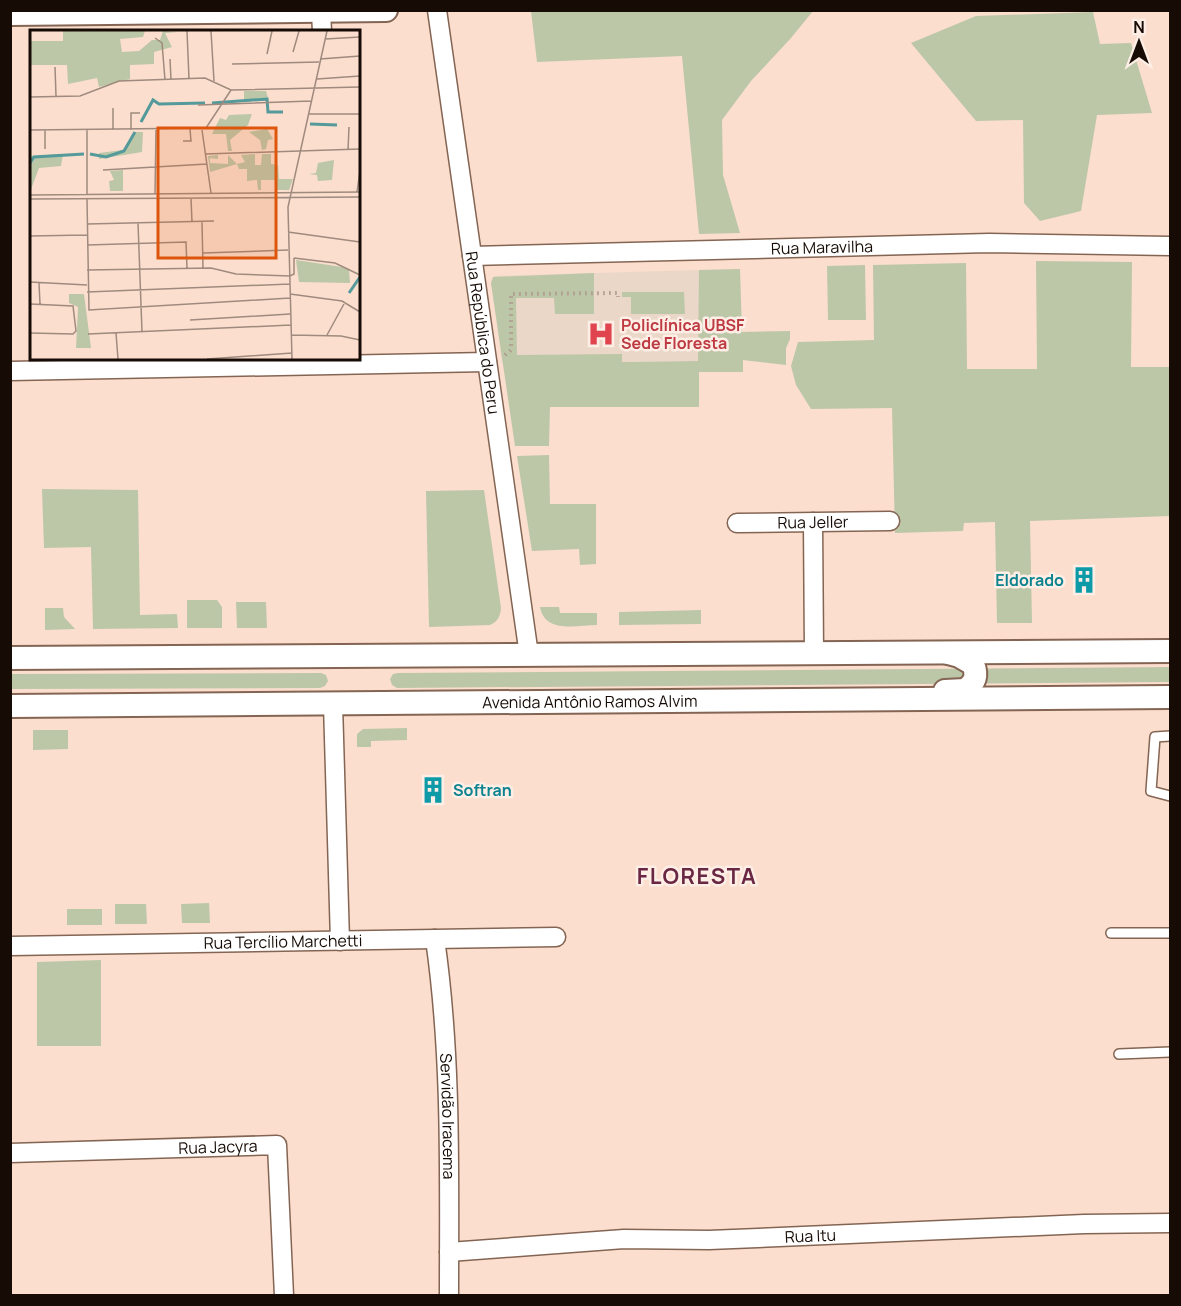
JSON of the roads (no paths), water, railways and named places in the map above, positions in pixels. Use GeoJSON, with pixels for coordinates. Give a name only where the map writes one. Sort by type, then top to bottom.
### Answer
{"type":"FeatureCollection","features":[{"type":"Feature","properties":{"kind":"street"},"geometry":{"type":"LineString","coordinates":[[10,14],[386,10]]}},
{"type":"Feature","properties":{"kind":"street","name":"Rua República do Peru"},"geometry":{"type":"LineString","coordinates":[[437,10],[529,655]]}},
{"type":"Feature","properties":{"kind":"street"},"geometry":{"type":"LineString","coordinates":[[321,11],[322,30]]}},
{"type":"Feature","properties":{"kind":"street","name":"Rua Maravilha"},"geometry":{"type":"LineString","coordinates":[[472,256],[1007,243],[1170,246]]}},
{"type":"Feature","properties":{"kind":"street"},"geometry":{"type":"LineString","coordinates":[[10,371],[488,365]]}},
{"type":"Feature","properties":{"kind":"street","name":"Rua Jeller"},"geometry":{"type":"LineString","coordinates":[[737,523],[890,521]]}},
{"type":"Feature","properties":{"kind":"street"},"geometry":{"type":"LineString","coordinates":[[813,522],[814,653]]}},
{"type":"Feature","properties":{"kind":"street"},"geometry":{"type":"LineString","coordinates":[[10,658],[1170,651]]}},
{"type":"Feature","properties":{"kind":"street"},"geometry":{"type":"LineString","coordinates":[[886,699],[896,691],[960,691],[970,687],[975,676],[973,664],[946,652]]}},
{"type":"Feature","properties":{"kind":"street","name":"Avenida Antônio Ramos Alvim"},"geometry":{"type":"LineString","coordinates":[[10,706],[1170,697]]}},
{"type":"Feature","properties":{"kind":"street"},"geometry":{"type":"LineString","coordinates":[[333,704],[340,941]]}},
{"type":"Feature","properties":{"kind":"street","name":"Rua Tercílio Marchetti"},"geometry":{"type":"LineString","coordinates":[[10,946],[556,937]]}},
{"type":"Feature","properties":{"kind":"street","name":"Servidão Iracema"},"geometry":{"type":"LineString","coordinates":[[435,939],[448,1064],[449,1296]]}},
{"type":"Feature","properties":{"kind":"street","name":"Rua Jacyra"},"geometry":{"type":"LineString","coordinates":[[10,1153],[277,1145],[284,1296]]}},
{"type":"Feature","properties":{"kind":"street","name":"Rua Itu"},"geometry":{"type":"LineString","coordinates":[[449,1252],[624,1239],[737,1240],[1084,1224],[1170,1223]]}},
{"type":"Feature","properties":{"kind":"lane"},"geometry":{"type":"LineString","coordinates":[[1170,736],[1155,737],[1151,791],[1170,796]]}},
{"type":"Feature","properties":{"kind":"lane"},"geometry":{"type":"LineString","coordinates":[[1111,933],[1170,933]]}},
{"type":"Feature","properties":{"kind":"lane"},"geometry":{"type":"LineString","coordinates":[[1119,1054],[1170,1052]]}},
{"type":"Feature","properties":{"kind":"place","name":"Policlínica UBSF Sede Floresta"},"geometry":{"type":"Point","coordinates":[601,334]}},
{"type":"Feature","properties":{"kind":"place","name":"Eldorado"},"geometry":{"type":"Point","coordinates":[1084,580]}},
{"type":"Feature","properties":{"kind":"place","name":"Softran"},"geometry":{"type":"Point","coordinates":[433,790]}},
{"type":"Feature","properties":{"kind":"district","name":"FLORESTA"},"geometry":{"type":"Point","coordinates":[697,876]}}]}
